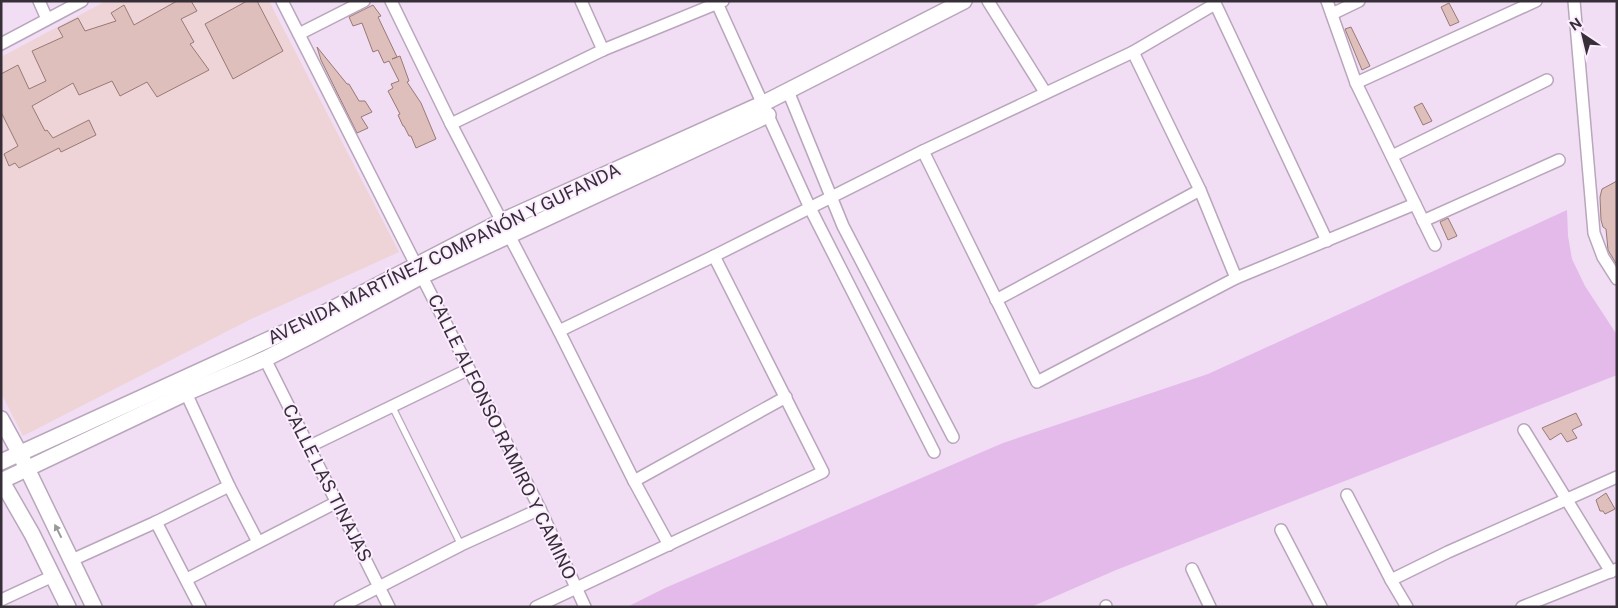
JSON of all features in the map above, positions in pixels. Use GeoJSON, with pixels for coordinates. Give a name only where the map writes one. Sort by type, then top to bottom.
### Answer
{"type":"FeatureCollection","features":[{"type":"Feature","properties":{"kind":"street"},"geometry":{"type":"LineString","coordinates":[[39,1],[47,19]]}},
{"type":"Feature","properties":{"kind":"street"},"geometry":{"type":"LineString","coordinates":[[1,44],[82,1]]}},
{"type":"Feature","properties":{"kind":"street","name":"CALLE ALFONSO RAMIRO Y CAMINO"},"geometry":{"type":"LineString","coordinates":[[282,1],[540,509],[585,607]]}},
{"type":"Feature","properties":{"kind":"street"},"geometry":{"type":"LineString","coordinates":[[299,34],[364,1]]}},
{"type":"Feature","properties":{"kind":"street"},"geometry":{"type":"LineString","coordinates":[[391,1],[451,124],[559,331],[634,481],[669,545]]}},
{"type":"Feature","properties":{"kind":"street"},"geometry":{"type":"LineString","coordinates":[[581,1],[602,50]]}},
{"type":"Feature","properties":{"kind":"street","name":"AVENIDA MARTÍNEZ COMPAÑÓN Y GUFANDA"},"geometry":{"type":"LineString","coordinates":[[1,462],[19,452],[305,323],[506,228],[766,109],[788,90],[964,1]]}},
{"type":"Feature","properties":{"kind":"street"},"geometry":{"type":"LineString","coordinates":[[988,1],[1046,92]]}},
{"type":"Feature","properties":{"kind":"street"},"geometry":{"type":"LineString","coordinates":[[1328,1],[1356,83],[1435,245]]}},
{"type":"Feature","properties":{"kind":"street"},"geometry":{"type":"LineString","coordinates":[[1332,14],[1359,1]]}},
{"type":"Feature","properties":{"kind":"street"},"geometry":{"type":"LineString","coordinates":[[1356,83],[1536,1]]}},
{"type":"Feature","properties":{"kind":"street"},"geometry":{"type":"LineString","coordinates":[[1574,1],[1594,234],[1603,257],[1617,279]]}},
{"type":"Feature","properties":{"kind":"street"},"geometry":{"type":"LineString","coordinates":[[451,124],[602,50],[719,2],[810,208],[934,452]]}},
{"type":"Feature","properties":{"kind":"street"},"geometry":{"type":"LineString","coordinates":[[559,331],[923,151],[1133,52],[1214,2],[1327,241]]}},
{"type":"Feature","properties":{"kind":"street"},"geometry":{"type":"LineString","coordinates":[[1133,52],[1200,190],[1236,278]]}},
{"type":"Feature","properties":{"kind":"street"},"geometry":{"type":"LineString","coordinates":[[1392,156],[1547,80]]}},
{"type":"Feature","properties":{"kind":"street"},"geometry":{"type":"LineString","coordinates":[[788,90],[830,198],[843,226],[953,437]]}},
{"type":"Feature","properties":{"kind":"street"},"geometry":{"type":"LineString","coordinates":[[923,151],[1037,382],[1236,278],[1415,204]]}},
{"type":"Feature","properties":{"kind":"street"},"geometry":{"type":"LineString","coordinates":[[1423,221],[1559,160]]}},
{"type":"Feature","properties":{"kind":"street"},"geometry":{"type":"LineString","coordinates":[[996,300],[1200,190]]}},
{"type":"Feature","properties":{"kind":"street"},"geometry":{"type":"LineString","coordinates":[[536,607],[823,472],[714,256]]}},
{"type":"Feature","properties":{"kind":"street","name":"AVENIDA MARTÍNEZ COMPAÑÓN Y GUFANDA"},"geometry":{"type":"LineString","coordinates":[[1,481],[186,392],[265,359],[314,334],[419,270]]}},
{"type":"Feature","properties":{"kind":"street","name":"CALLE LAS TINAJAS"},"geometry":{"type":"LineString","coordinates":[[265,359],[389,607]]}},
{"type":"Feature","properties":{"kind":"street"},"geometry":{"type":"LineString","coordinates":[[308,447],[469,369]]}},
{"type":"Feature","properties":{"kind":"street"},"geometry":{"type":"LineString","coordinates":[[186,392],[229,486],[258,542]]}},
{"type":"Feature","properties":{"kind":"street"},"geometry":{"type":"LineString","coordinates":[[634,481],[786,398]]}},
{"type":"Feature","properties":{"kind":"street"},"geometry":{"type":"LineString","coordinates":[[1,419],[19,452],[94,607]]}},
{"type":"Feature","properties":{"kind":"street"},"geometry":{"type":"LineString","coordinates":[[1522,607],[1614,570],[1566,499],[1524,430]]}},
{"type":"Feature","properties":{"kind":"street"},"geometry":{"type":"LineString","coordinates":[[1391,580],[1448,552],[1617,477]]}},
{"type":"Feature","properties":{"kind":"street"},"geometry":{"type":"LineString","coordinates":[[1,481],[32,534],[68,607]]}},
{"type":"Feature","properties":{"kind":"street"},"geometry":{"type":"LineString","coordinates":[[72,560],[229,486]]}},
{"type":"Feature","properties":{"kind":"street"},"geometry":{"type":"LineString","coordinates":[[1347,495],[1407,607]]}},
{"type":"Feature","properties":{"kind":"street"},"geometry":{"type":"LineString","coordinates":[[187,579],[337,502]]}},
{"type":"Feature","properties":{"kind":"street"},"geometry":{"type":"LineString","coordinates":[[340,607],[461,545],[540,509]]}},
{"type":"Feature","properties":{"kind":"street"},"geometry":{"type":"LineString","coordinates":[[156,522],[200,607]]}},
{"type":"Feature","properties":{"kind":"street"},"geometry":{"type":"LineString","coordinates":[[1281,530],[1321,607]]}},
{"type":"Feature","properties":{"kind":"street"},"geometry":{"type":"LineString","coordinates":[[1192,569],[1210,607]]}},
{"type":"Feature","properties":{"kind":"street"},"geometry":{"type":"LineString","coordinates":[[1,600],[53,576]]}},
{"type":"Feature","properties":{"kind":"lane"},"geometry":{"type":"LineString","coordinates":[[392,406],[461,545]]}},
{"type":"Feature","properties":{"kind":"shaded area"},"geometry":{"type":"Polygon","coordinates":[[[106,1],[269,1],[399,252],[251,319],[23,436],[1,393],[1,57],[106,1]]]}},
{"type":"Feature","properties":{"kind":"shaded area"},"geometry":{"type":"Polygon","coordinates":[[[1567,210],[1568,236],[1572,259],[1585,286],[1617,335],[1617,375],[1116,570],[1031,607],[627,607],[665,588],[1003,443],[1208,374],[1567,210]]]}},
{"type":"Feature","properties":{"kind":"building"},"geometry":{"type":"Polygon","coordinates":[[[177,1],[191,1],[197,11],[181,19],[194,42],[190,44],[209,70],[157,97],[147,82],[120,96],[112,81],[79,95],[73,83],[32,106],[45,131],[47,130],[53,138],[89,120],[96,135],[61,152],[59,148],[19,168],[15,163],[9,166],[4,154],[18,146],[1,112],[1,74],[18,65],[29,89],[46,81],[32,51],[63,37],[58,28],[78,18],[85,31],[116,21],[111,13],[124,5],[134,25],[177,1]]]}},
{"type":"Feature","properties":{"kind":"building"},"geometry":{"type":"Polygon","coordinates":[[[247,1],[257,1],[283,51],[233,79],[205,24],[247,1]]]}},
{"type":"Feature","properties":{"kind":"building"},"geometry":{"type":"Polygon","coordinates":[[[1449,3],[1459,22],[1450,26],[1441,7],[1449,3]]]}},
{"type":"Feature","properties":{"kind":"building"},"geometry":{"type":"Polygon","coordinates":[[[373,5],[381,16],[378,17],[397,57],[392,59],[400,56],[409,81],[407,82],[421,103],[436,139],[416,148],[411,136],[409,136],[403,126],[398,115],[400,114],[388,91],[393,88],[391,84],[399,81],[389,61],[384,63],[378,50],[373,52],[362,23],[353,26],[349,17],[373,5]]]}},
{"type":"Feature","properties":{"kind":"building"},"geometry":{"type":"Polygon","coordinates":[[[1351,27],[1370,66],[1362,70],[1345,29],[1351,27]]]}},
{"type":"Feature","properties":{"kind":"building"},"geometry":{"type":"Polygon","coordinates":[[[317,47],[347,84],[349,84],[359,101],[365,101],[372,112],[361,117],[368,128],[357,133],[321,60],[317,47]]]}},
{"type":"Feature","properties":{"kind":"building"},"geometry":{"type":"Polygon","coordinates":[[[1422,103],[1432,121],[1423,125],[1414,107],[1422,103]]]}},
{"type":"Feature","properties":{"kind":"building"},"geometry":{"type":"Polygon","coordinates":[[[1617,181],[1617,265],[1608,250],[1606,229],[1603,227],[1601,220],[1600,197],[1602,189],[1617,181]]]}},
{"type":"Feature","properties":{"kind":"building"},"geometry":{"type":"Polygon","coordinates":[[[1448,218],[1457,236],[1448,240],[1440,222],[1448,218]]]}},
{"type":"Feature","properties":{"kind":"building"},"geometry":{"type":"Polygon","coordinates":[[[1576,413],[1582,425],[1572,430],[1577,438],[1567,442],[1561,433],[1550,440],[1542,428],[1576,413]]]}},
{"type":"Feature","properties":{"kind":"building"},"geometry":{"type":"Polygon","coordinates":[[[1606,493],[1615,509],[1605,514],[1603,511],[1600,511],[1596,500],[1606,493]]]}}]}
